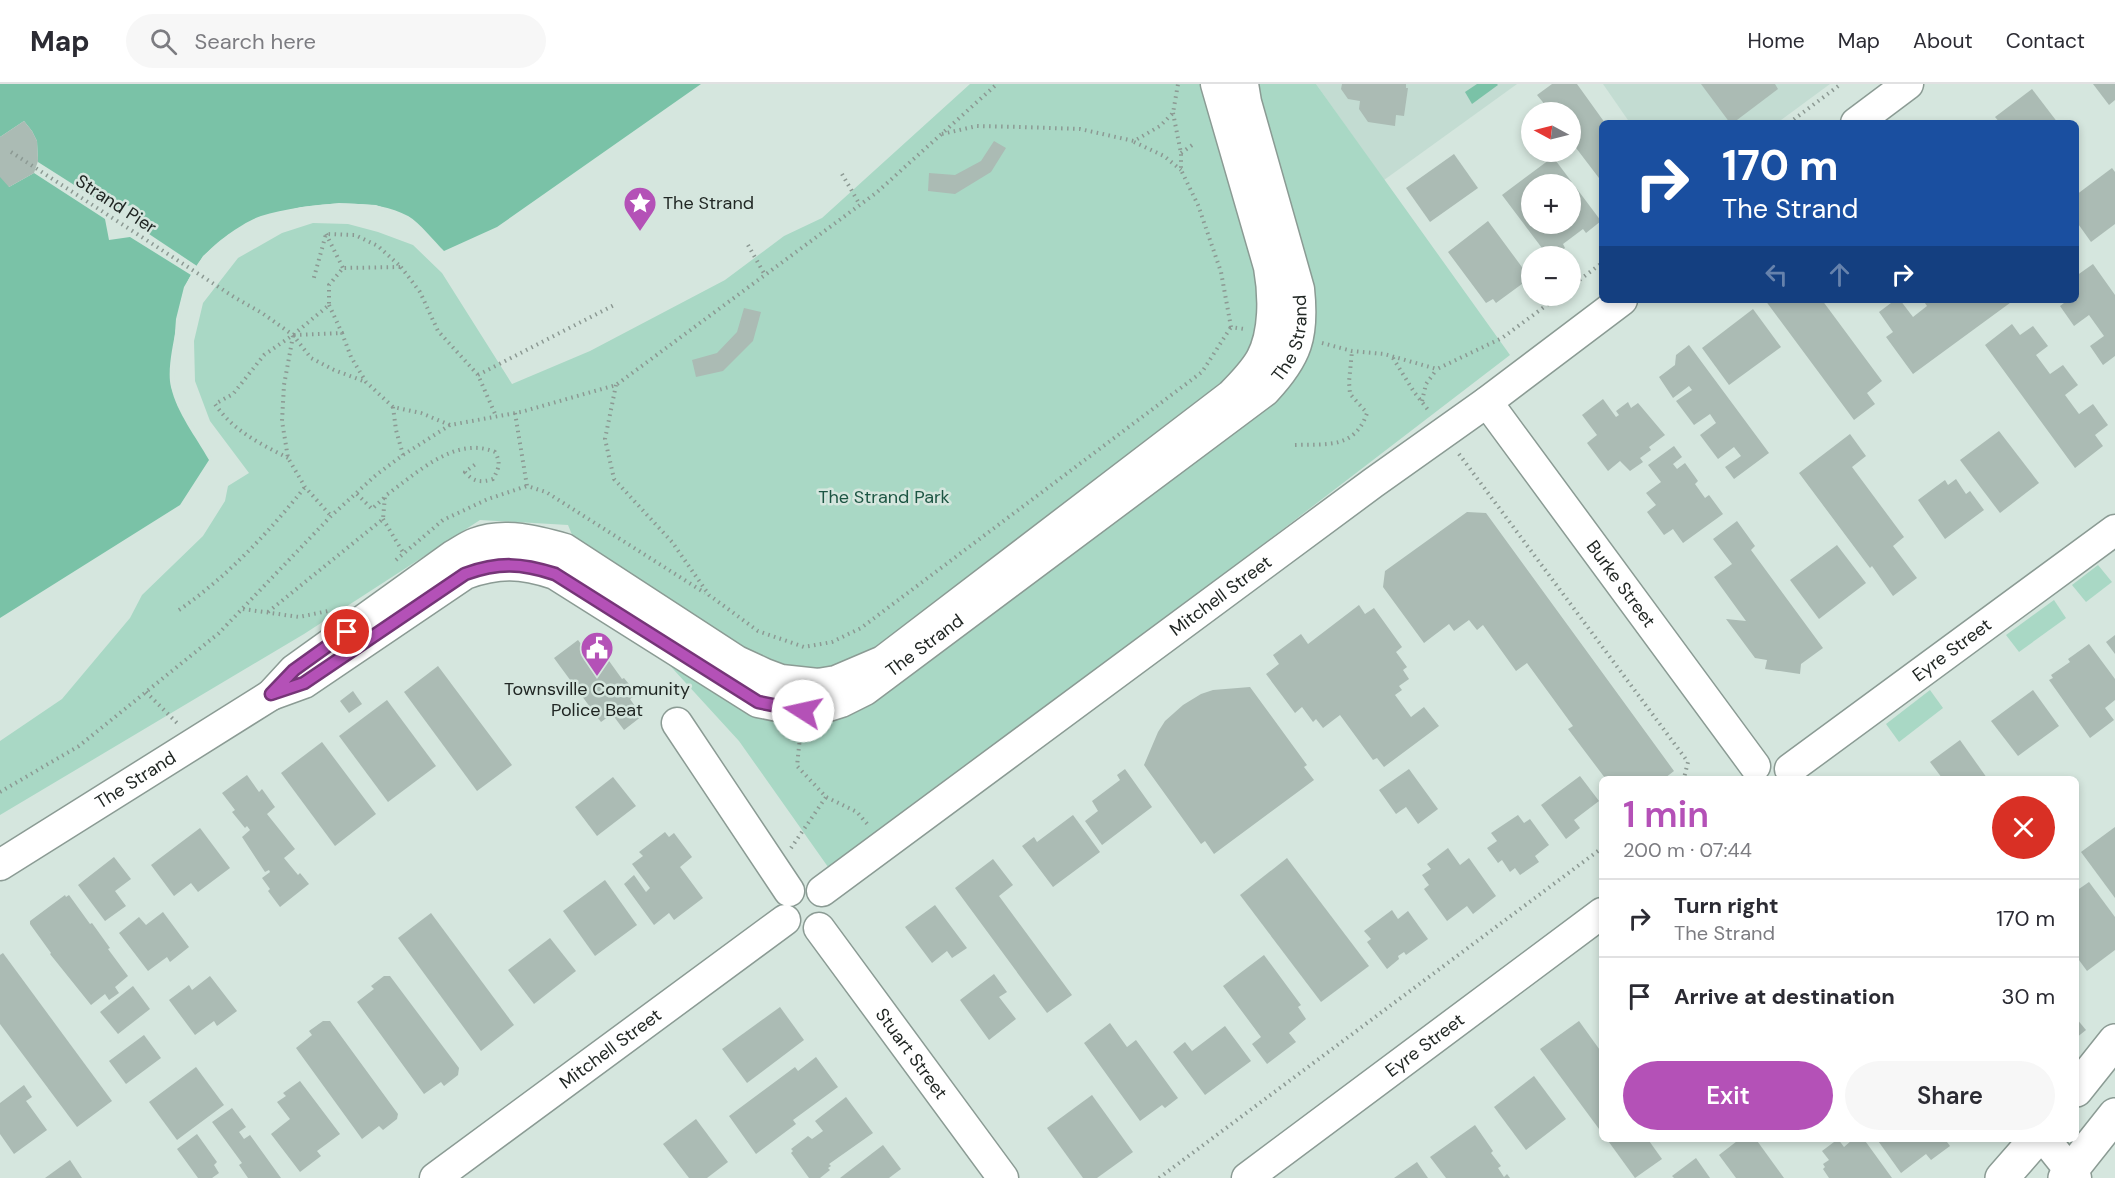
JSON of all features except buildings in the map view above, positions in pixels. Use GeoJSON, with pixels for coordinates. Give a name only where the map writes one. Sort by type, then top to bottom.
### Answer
{"type":"FeatureCollection","features":[{"type":"Feature","properties":{"kind":"main road"},"geometry":{"type":"LineString","coordinates":[[2079,1086],[2115,1041]]}},
{"type":"Feature","properties":{"kind":"main road"},"geometry":{"type":"LineString","coordinates":[[2071,1176],[2115,1115]]}},
{"type":"Feature","properties":{"kind":"main road"},"geometry":{"type":"LineString","coordinates":[[2002,1178],[2034,1142]]}},
{"type":"Feature","properties":{"kind":"street","name":"The Strand"},"geometry":{"type":"LineString","coordinates":[[0,865],[271,694],[304,683],[465,574],[485,567],[509,564],[536,568],[555,574],[758,702],[803,697],[882,661],[1231,395],[1249,377],[1262,357],[1269,334],[1273,290],[1269,267],[1216,84]]}},
{"type":"Feature","properties":{"kind":"street","name":"The Strand"},"geometry":{"type":"LineString","coordinates":[[803,697],[819,709],[841,702],[865,690],[1250,403],[1281,374],[1291,360],[1298,339],[1302,315],[1299,289],[1246,102],[1243,84]]}},
{"type":"Feature","properties":{"kind":"street"},"geometry":{"type":"LineString","coordinates":[[1860,120],[1908,84]]}},
{"type":"Feature","properties":{"kind":"street","name":"Mitchell Street"},"geometry":{"type":"LineString","coordinates":[[822,891],[1618,303]]}},
{"type":"Feature","properties":{"kind":"street","name":"Burke Street"},"geometry":{"type":"LineString","coordinates":[[1487,402],[1751,772]]}},
{"type":"Feature","properties":{"kind":"street","name":"Eyre Street"},"geometry":{"type":"LineString","coordinates":[[1792,774],[2115,530]]}},
{"type":"Feature","properties":{"kind":"street"},"geometry":{"type":"LineString","coordinates":[[677,723],[783,894],[790,927],[804,933],[819,928],[825,923],[829,910],[822,891],[816,887],[802,885],[783,894]]}},
{"type":"Feature","properties":{"kind":"street"},"geometry":{"type":"LineString","coordinates":[[1751,772],[1769,761],[1784,764],[1792,774]]}},
{"type":"Feature","properties":{"kind":"street","name":"Mitchell Street"},"geometry":{"type":"LineString","coordinates":[[435,1178],[783,894]]}},
{"type":"Feature","properties":{"kind":"street","name":"Eyre Street"},"geometry":{"type":"LineString","coordinates":[[1247,1178],[1599,915]]}},
{"type":"Feature","properties":{"kind":"street","name":"Stuart Street"},"geometry":{"type":"LineString","coordinates":[[819,928],[1003,1178]]}},
{"type":"Feature","properties":{"kind":"street"},"geometry":{"type":"LineString","coordinates":[[2047,1142],[2071,1176]]}},
{"type":"Feature","properties":{"kind":"path"},"geometry":{"type":"LineString","coordinates":[[0,792],[79,746],[219,633],[331,516],[376,475],[403,455],[450,425],[514,413],[616,385],[876,193],[996,84]]}},
{"type":"Feature","properties":{"kind":"path"},"geometry":{"type":"LineString","coordinates":[[1178,84],[1173,113],[1181,153],[1181,170]]}},
{"type":"Feature","properties":{"kind":"path"},"geometry":{"type":"LineString","coordinates":[[1793,120],[1840,84]]}},
{"type":"Feature","properties":{"kind":"path"},"geometry":{"type":"LineString","coordinates":[[1134,141],[1160,126],[1173,113]]}},
{"type":"Feature","properties":{"kind":"path"},"geometry":{"type":"LineString","coordinates":[[388,568],[443,520],[488,499],[527,486],[546,492],[709,595],[758,631],[804,647],[832,642],[861,628],[1202,372],[1231,327],[1221,272],[1198,205],[1181,170],[1164,156],[1134,141],[1080,129],[977,126],[939,135]]}},
{"type":"Feature","properties":{"kind":"path"},"geometry":{"type":"LineString","coordinates":[[1181,153],[1195,143]]}},
{"type":"Feature","properties":{"kind":"path","name":"Strand Pier"},"geometry":{"type":"LineString","coordinates":[[11,152],[262,313],[293,335],[311,358],[366,382]]}},
{"type":"Feature","properties":{"kind":"path"},"geometry":{"type":"LineString","coordinates":[[842,174],[860,205]]}},
{"type":"Feature","properties":{"kind":"path"},"geometry":{"type":"LineString","coordinates":[[326,234],[355,235],[378,246],[401,267],[420,292],[438,331],[478,375],[496,416]]}},
{"type":"Feature","properties":{"kind":"path"},"geometry":{"type":"LineString","coordinates":[[326,234],[343,268]]}},
{"type":"Feature","properties":{"kind":"path"},"geometry":{"type":"LineString","coordinates":[[313,281],[326,234]]}},
{"type":"Feature","properties":{"kind":"path"},"geometry":{"type":"LineString","coordinates":[[748,245],[765,275]]}},
{"type":"Feature","properties":{"kind":"path"},"geometry":{"type":"LineString","coordinates":[[1581,279],[1599,265]]}},
{"type":"Feature","properties":{"kind":"path"},"geometry":{"type":"LineString","coordinates":[[401,267],[343,268],[329,285],[329,305],[351,357],[366,382],[393,407],[421,413],[450,425]]}},
{"type":"Feature","properties":{"kind":"path"},"geometry":{"type":"LineString","coordinates":[[478,375],[616,304]]}},
{"type":"Feature","properties":{"kind":"path"},"geometry":{"type":"LineString","coordinates":[[288,458],[254,441],[223,415],[216,404],[233,394],[264,355],[293,335],[329,305]]}},
{"type":"Feature","properties":{"kind":"path"},"geometry":{"type":"LineString","coordinates":[[1422,402],[1426,384],[1437,369],[1502,338],[1545,306]]}},
{"type":"Feature","properties":{"kind":"path"},"geometry":{"type":"LineString","coordinates":[[1231,327],[1269,334]]}},
{"type":"Feature","properties":{"kind":"path"},"geometry":{"type":"LineString","coordinates":[[293,335],[342,333]]}},
{"type":"Feature","properties":{"kind":"path"},"geometry":{"type":"LineString","coordinates":[[293,335],[284,385],[282,421],[288,458],[305,487],[331,516]]}},
{"type":"Feature","properties":{"kind":"path"},"geometry":{"type":"LineString","coordinates":[[1298,339],[1352,351],[1376,352],[1437,369]]}},
{"type":"Feature","properties":{"kind":"path"},"geometry":{"type":"LineString","coordinates":[[1295,445],[1336,443],[1353,436],[1363,426],[1367,413],[1350,394],[1352,351]]}},
{"type":"Feature","properties":{"kind":"path"},"geometry":{"type":"LineString","coordinates":[[1392,357],[1443,433],[1688,762],[1684,776]]}},
{"type":"Feature","properties":{"kind":"path"},"geometry":{"type":"LineString","coordinates":[[616,385],[605,439],[614,479],[672,542],[709,595]]}},
{"type":"Feature","properties":{"kind":"path"},"geometry":{"type":"LineString","coordinates":[[393,407],[403,455]]}},
{"type":"Feature","properties":{"kind":"path"},"geometry":{"type":"LineString","coordinates":[[514,413],[527,486]]}},
{"type":"Feature","properties":{"kind":"path"},"geometry":{"type":"LineString","coordinates":[[357,494],[372,509],[385,496],[437,459],[465,448],[483,447],[495,452],[500,461],[499,469],[493,479],[485,482],[470,478],[465,471],[477,463]]}},
{"type":"Feature","properties":{"kind":"path"},"geometry":{"type":"LineString","coordinates":[[179,610],[199,596],[274,526],[305,487]]}},
{"type":"Feature","properties":{"kind":"path"},"geometry":{"type":"LineString","coordinates":[[385,496],[383,519],[404,554]]}},
{"type":"Feature","properties":{"kind":"path"},"geometry":{"type":"LineString","coordinates":[[268,612],[383,519]]}},
{"type":"Feature","properties":{"kind":"path"},"geometry":{"type":"LineString","coordinates":[[242,609],[299,617],[327,611],[336,605]]}},
{"type":"Feature","properties":{"kind":"path"},"geometry":{"type":"LineString","coordinates":[[804,647],[803,697],[797,766],[826,797],[857,813],[885,844]]}},
{"type":"Feature","properties":{"kind":"path"},"geometry":{"type":"LineString","coordinates":[[783,894],[826,797]]}},
{"type":"Feature","properties":{"kind":"path"},"geometry":{"type":"LineString","coordinates":[[1159,1178],[1599,850]]}},
{"type":"Feature","properties":{"kind":"shaded area"},"geometry":{"type":"Polygon","coordinates":[[[0,84],[701,84],[497,227],[444,251],[408,216],[393,209],[356,204],[315,205],[261,216],[221,240],[202,258],[187,284],[170,366],[170,381],[174,397],[187,425],[209,460],[180,505],[0,618],[0,84]]]}},
{"type":"Feature","properties":{"kind":"shaded area"},"geometry":{"type":"Polygon","coordinates":[[[1316,84],[1517,84],[1384,180],[1316,84]]]}},
{"type":"Feature","properties":{"kind":"shaded area"},"geometry":{"type":"Polygon","coordinates":[[[1477,84],[1498,85],[1472,104],[1465,92],[1477,84]]]}},
{"type":"Feature","properties":{"kind":"shaded area"},"geometry":{"type":"Polygon","coordinates":[[[1603,84],[1830,84],[1781,120],[1628,120],[1603,84]]]}},
{"type":"Feature","properties":{"kind":"green space","name":"The Strand Park"},"geometry":{"type":"Polygon","coordinates":[[[970,84],[1316,84],[1510,355],[833,874],[739,741],[609,599],[586,569],[568,525],[480,520],[304,634],[0,815],[0,741],[62,699],[130,618],[142,595],[203,536],[225,501],[228,486],[249,473],[210,421],[195,381],[194,341],[203,303],[238,258],[282,233],[313,223],[348,224],[413,245],[442,273],[512,384],[590,351],[725,280],[784,236],[822,218],[970,84]]]}},
{"type":"Feature","properties":{"kind":"green space"},"geometry":{"type":"Polygon","coordinates":[[[2098,565],[2112,582],[2086,602],[2072,585],[2098,565]]]}},
{"type":"Feature","properties":{"kind":"green space"},"geometry":{"type":"Polygon","coordinates":[[[2054,600],[2066,618],[2019,652],[2006,635],[2054,600]]]}},
{"type":"Feature","properties":{"kind":"green space"},"geometry":{"type":"Polygon","coordinates":[[[1930,690],[1943,708],[1899,742],[1886,724],[1930,690]]]}},
{"type":"Feature","properties":{"kind":"pier"},"geometry":{"type":"Polygon","coordinates":[[[24,121],[37,141],[38,162],[112,209],[132,205],[137,226],[197,266],[203,256],[228,235],[260,217],[302,207],[339,203],[376,205],[409,217],[446,254],[442,253],[407,219],[376,208],[339,206],[302,210],[261,219],[230,237],[206,258],[186,288],[179,320],[174,385],[181,405],[212,458],[211,462],[178,406],[171,386],[176,319],[184,287],[191,275],[130,237],[109,240],[105,219],[34,173],[9,187],[0,137],[24,121]]]}},
{"type":"Feature","properties":{"kind":"place","name":"The Strand"},"geometry":{"type":"Point","coordinates":[640,232]}},
{"type":"Feature","properties":{"kind":"place","name":"Townsville Community Police Beat"},"geometry":{"type":"Point","coordinates":[597,677]}},
{"type":"Feature","properties":{"kind":"route"},"geometry":{"type":"LineString","coordinates":[[347,632],[294,670],[271,694],[304,683],[465,574],[485,567],[509,564],[536,568],[555,574],[758,702],[803,711]]}}]}
